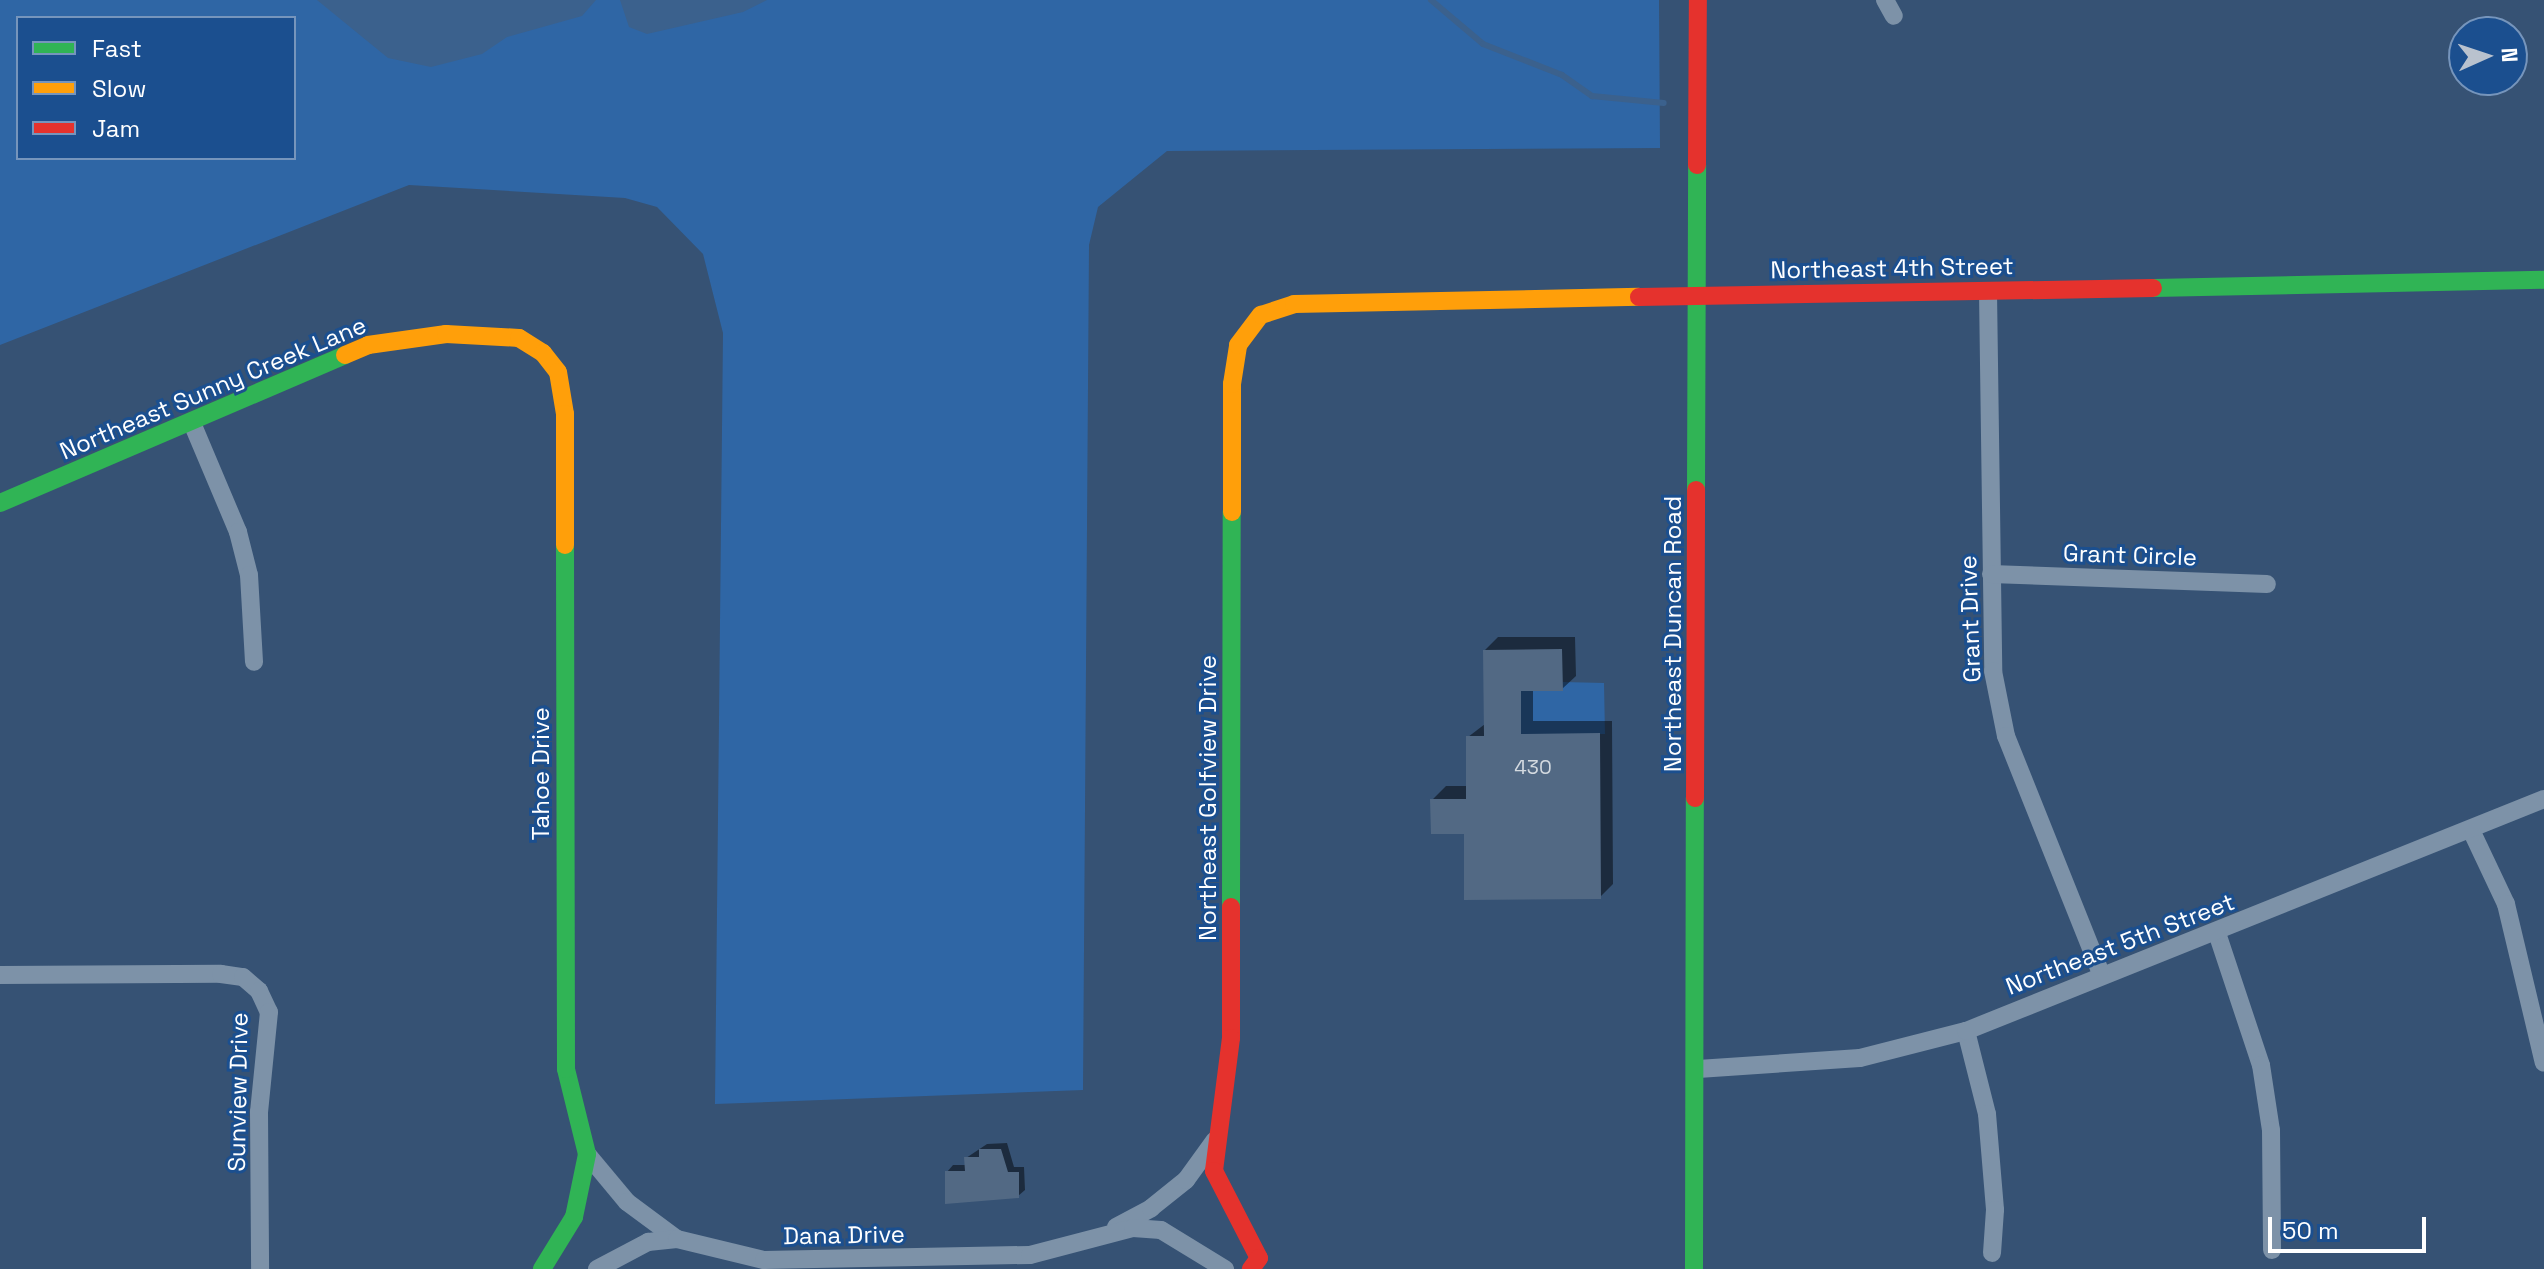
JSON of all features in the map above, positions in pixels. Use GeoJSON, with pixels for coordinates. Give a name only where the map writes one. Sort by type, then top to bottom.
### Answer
{"type":"FeatureCollection","features":[{"type":"Feature","properties":{"kind":"street","name":"Northeast Duncan Road"},"geometry":{"type":"LineString","coordinates":[[1694,1269],[1698,1069],[1698,0]]}},
{"type":"Feature","properties":{"kind":"street","name":"Northeast 4th Street"},"geometry":{"type":"LineString","coordinates":[[1247,328],[1261,315],[1294,304],[2544,280]]}},
{"type":"Feature","properties":{"kind":"street","name":"Grant Drive"},"geometry":{"type":"LineString","coordinates":[[1988,292],[1993,671],[2006,736],[2101,973]]}},
{"type":"Feature","properties":{"kind":"street","name":"Northeast Golfview Drive"},"geometry":{"type":"LineString","coordinates":[[1247,328],[1232,384],[1231,1038],[1214,1171],[1223,1196],[1248,1231],[1255,1264]]}},
{"type":"Feature","properties":{"kind":"street","name":"Northeast Sunny Creek Lane"},"geometry":{"type":"LineString","coordinates":[[0,503],[368,345],[446,334],[519,338],[543,353],[558,372],[564,391]]}},
{"type":"Feature","properties":{"kind":"street","name":"Tahoe Drive"},"geometry":{"type":"LineString","coordinates":[[542,1269],[574,1217],[587,1154],[566,1069],[564,391]]}},
{"type":"Feature","properties":{"kind":"street"},"geometry":{"type":"LineString","coordinates":[[192,423],[238,532],[249,575],[254,662]]}},
{"type":"Feature","properties":{"kind":"street","name":"Grant Circle"},"geometry":{"type":"LineString","coordinates":[[1991,574],[2267,584]]}},
{"type":"Feature","properties":{"kind":"street","name":"Northeast 5th Street"},"geometry":{"type":"LineString","coordinates":[[1698,1069],[1860,1058],[1966,1031],[2101,973],[2217,933],[2544,799]]}},
{"type":"Feature","properties":{"kind":"street"},"geometry":{"type":"LineString","coordinates":[[2471,830],[2506,904],[2544,1063]]}},
{"type":"Feature","properties":{"kind":"street"},"geometry":{"type":"LineString","coordinates":[[2217,933],[2261,1065],[2271,1130],[2272,1250]]}},
{"type":"Feature","properties":{"kind":"street","name":"Sunview Drive"},"geometry":{"type":"LineString","coordinates":[[0,975],[221,974],[243,977],[259,991],[269,1012],[259,1112],[260,1269]]}},
{"type":"Feature","properties":{"kind":"street"},"geometry":{"type":"LineString","coordinates":[[1966,1031],[1987,1114],[1995,1210],[1992,1253]]}},
{"type":"Feature","properties":{"kind":"street","name":"Dana Drive"},"geometry":{"type":"LineString","coordinates":[[1099,1235],[1151,1208],[1186,1180],[1216,1139]]}},
{"type":"Feature","properties":{"kind":"street","name":"Tahoe Drive"},"geometry":{"type":"LineString","coordinates":[[587,1154],[627,1202],[677,1239]]}},
{"type":"Feature","properties":{"kind":"street","name":"Dana Drive"},"geometry":{"type":"LineString","coordinates":[[597,1269],[648,1242],[677,1239],[722,1253],[798,1260],[1030,1255],[1133,1228],[1161,1230],[1225,1269]]}},
{"type":"Feature","properties":{"kind":"shaded area"},"geometry":{"type":"Polygon","coordinates":[[[0,0],[1659,0],[1660,148],[1167,151],[1098,207],[1089,245],[1083,1090],[715,1104],[723,333],[703,254],[657,207],[625,198],[409,185],[0,345],[0,0]]]}},
{"type":"Feature","properties":{"kind":"shaded area"},"geometry":{"type":"Polygon","coordinates":[[[317,0],[596,0],[582,16],[507,37],[482,54],[431,67],[388,58],[317,0]]]}},
{"type":"Feature","properties":{"kind":"shaded area"},"geometry":{"type":"Polygon","coordinates":[[[620,0],[767,0],[743,12],[647,34],[629,27],[620,0]]]}},
{"type":"Feature","properties":{"kind":"shaded area"},"geometry":{"type":"Polygon","coordinates":[[[1563,682],[1604,683],[1605,734],[1521,734],[1521,691],[1562,691],[1563,682]]]}},
{"type":"Feature","properties":{"kind":"building"},"geometry":{"type":"Polygon","coordinates":[[[1562,649],[1563,691],[1521,691],[1521,734],[1600,733],[1601,899],[1464,900],[1464,834],[1431,834],[1430,799],[1466,799],[1466,736],[1484,736],[1483,650],[1562,649]]]}},
{"type":"Feature","properties":{"kind":"building"},"geometry":{"type":"Polygon","coordinates":[[[979,1149],[1001,1149],[1008,1172],[1019,1172],[1019,1198],[945,1204],[945,1171],[965,1171],[964,1157],[979,1157],[979,1149]]]}},
{"type":"Feature","properties":{"kind":"waterway"},"geometry":{"type":"LineString","coordinates":[[1431,0],[1483,44],[1562,75],[1592,96],[1664,103]]}},
{"type":"Feature","properties":{"kind":"traffic: fast"},"geometry":{"type":"LineString","coordinates":[[1696,490],[1697,165]]}},
{"type":"Feature","properties":{"kind":"traffic: fast"},"geometry":{"type":"LineString","coordinates":[[2153,288],[2544,280]]}},
{"type":"Feature","properties":{"kind":"traffic: fast"},"geometry":{"type":"LineString","coordinates":[[0,503],[345,355]]}},
{"type":"Feature","properties":{"kind":"traffic: fast"},"geometry":{"type":"LineString","coordinates":[[1231,907],[1232,512]]}},
{"type":"Feature","properties":{"kind":"traffic: fast"},"geometry":{"type":"LineString","coordinates":[[542,1269],[574,1217],[587,1154],[566,1069],[565,545]]}},
{"type":"Feature","properties":{"kind":"traffic: fast"},"geometry":{"type":"LineString","coordinates":[[1694,1269],[1695,798]]}},
{"type":"Feature","properties":{"kind":"traffic: slow"},"geometry":{"type":"LineString","coordinates":[[1232,512],[1232,384],[1238,345],[1261,315],[1294,304],[1639,297]]}},
{"type":"Feature","properties":{"kind":"traffic: slow"},"geometry":{"type":"LineString","coordinates":[[345,355],[368,345],[446,334],[519,338],[543,353],[558,372],[565,414],[565,545]]}},
{"type":"Feature","properties":{"kind":"traffic: jam"},"geometry":{"type":"LineString","coordinates":[[1697,165],[1698,0]]}},
{"type":"Feature","properties":{"kind":"traffic: jam"},"geometry":{"type":"LineString","coordinates":[[1639,297],[2153,288]]}},
{"type":"Feature","properties":{"kind":"traffic: jam"},"geometry":{"type":"LineString","coordinates":[[1695,798],[1696,490]]}},
{"type":"Feature","properties":{"kind":"traffic: jam"},"geometry":{"type":"LineString","coordinates":[[1231,907],[1231,1038],[1214,1171],[1259,1258],[1251,1269]]}}]}
